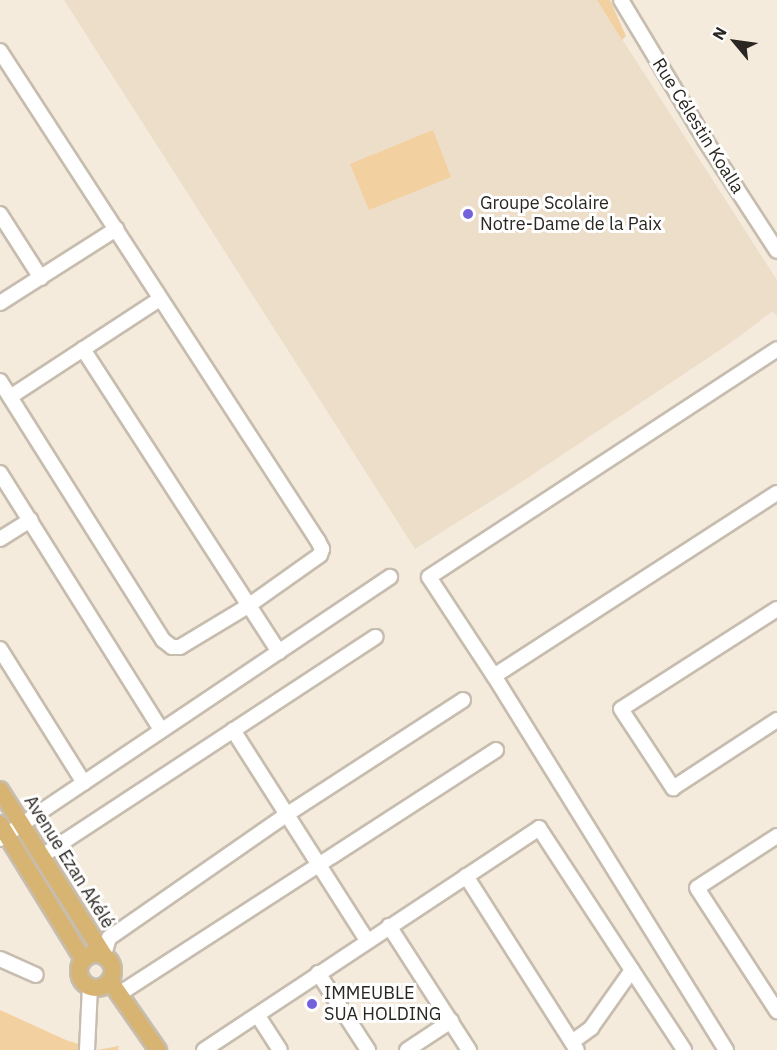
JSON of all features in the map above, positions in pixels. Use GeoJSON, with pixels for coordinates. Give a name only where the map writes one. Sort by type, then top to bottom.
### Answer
{"type":"FeatureCollection","features":[{"type":"Feature","properties":{"kind":"main road","name":"Avenue Ezan Akélé"},"geometry":{"type":"LineString","coordinates":[[0,790],[104,955]]}},
{"type":"Feature","properties":{"kind":"main road","name":"Avenue Ezan Akélé"},"geometry":{"type":"LineString","coordinates":[[2,833],[83,958]]}},
{"type":"Feature","properties":{"kind":"main road"},"geometry":{"type":"LineString","coordinates":[[115,988],[90,987],[79,975],[83,958],[93,953],[104,955],[113,968],[115,988],[158,1050]]}},
{"type":"Feature","properties":{"kind":"street","name":"Rue Célestin Koalla"},"geometry":{"type":"LineString","coordinates":[[621,0],[705,140],[777,251]]}},
{"type":"Feature","properties":{"kind":"street"},"geometry":{"type":"LineString","coordinates":[[0,51],[322,549],[316,558],[248,606],[180,647],[167,644],[0,381]]}},
{"type":"Feature","properties":{"kind":"street"},"geometry":{"type":"LineString","coordinates":[[0,214],[41,278]]}},
{"type":"Feature","properties":{"kind":"street"},"geometry":{"type":"LineString","coordinates":[[0,303],[116,229]]}},
{"type":"Feature","properties":{"kind":"street"},"geometry":{"type":"LineString","coordinates":[[10,397],[160,299]]}},
{"type":"Feature","properties":{"kind":"street"},"geometry":{"type":"LineString","coordinates":[[726,1050],[494,676],[429,577],[777,349]]}},
{"type":"Feature","properties":{"kind":"street"},"geometry":{"type":"LineString","coordinates":[[83,350],[279,651]]}},
{"type":"Feature","properties":{"kind":"street"},"geometry":{"type":"LineString","coordinates":[[0,473],[161,730]]}},
{"type":"Feature","properties":{"kind":"street"},"geometry":{"type":"LineString","coordinates":[[494,676],[777,493]]}},
{"type":"Feature","properties":{"kind":"street"},"geometry":{"type":"LineString","coordinates":[[0,539],[30,520]]}},
{"type":"Feature","properties":{"kind":"street"},"geometry":{"type":"LineString","coordinates":[[2,833],[22,825],[390,576]]}},
{"type":"Feature","properties":{"kind":"street"},"geometry":{"type":"LineString","coordinates":[[777,609],[621,710],[673,788],[777,720]]}},
{"type":"Feature","properties":{"kind":"street"},"geometry":{"type":"LineString","coordinates":[[42,856],[376,637]]}},
{"type":"Feature","properties":{"kind":"street"},"geometry":{"type":"LineString","coordinates":[[0,649],[84,783]]}},
{"type":"Feature","properties":{"kind":"street"},"geometry":{"type":"LineString","coordinates":[[104,955],[109,938],[286,815],[463,700]]}},
{"type":"Feature","properties":{"kind":"street"},"geometry":{"type":"LineString","coordinates":[[233,730],[367,940]]}},
{"type":"Feature","properties":{"kind":"street"},"geometry":{"type":"LineString","coordinates":[[115,988],[319,866],[496,750]]}},
{"type":"Feature","properties":{"kind":"street"},"geometry":{"type":"LineString","coordinates":[[204,1050],[539,828],[684,1050]]}},
{"type":"Feature","properties":{"kind":"street"},"geometry":{"type":"LineString","coordinates":[[777,836],[697,888],[777,1011]]}},
{"type":"Feature","properties":{"kind":"street"},"geometry":{"type":"LineString","coordinates":[[466,876],[574,1046],[591,1028],[632,970]]}},
{"type":"Feature","properties":{"kind":"street"},"geometry":{"type":"LineString","coordinates":[[389,926],[470,1050]]}},
{"type":"Feature","properties":{"kind":"street"},"geometry":{"type":"LineString","coordinates":[[0,959],[36,975]]}},
{"type":"Feature","properties":{"kind":"street"},"geometry":{"type":"LineString","coordinates":[[318,973],[368,1050]]}},
{"type":"Feature","properties":{"kind":"street"},"geometry":{"type":"LineString","coordinates":[[87,1050],[90,987]]}},
{"type":"Feature","properties":{"kind":"street"},"geometry":{"type":"LineString","coordinates":[[258,1016],[280,1050]]}},
{"type":"Feature","properties":{"kind":"street"},"geometry":{"type":"LineString","coordinates":[[407,1050],[451,1021]]}},
{"type":"Feature","properties":{"kind":"shaded area","name":"Groupe Scolaire Notre-Dame de la Paix"},"geometry":{"type":"Polygon","coordinates":[[[64,0],[597,0],[777,280],[777,317],[773,311],[729,344],[523,481],[415,549],[64,0]]]}},
{"type":"Feature","properties":{"kind":"shaded area"},"geometry":{"type":"Polygon","coordinates":[[[597,0],[610,0],[626,36],[622,40],[597,0]]]}},
{"type":"Feature","properties":{"kind":"shaded area"},"geometry":{"type":"Polygon","coordinates":[[[433,130],[451,177],[369,210],[350,164],[433,130]]]}},
{"type":"Feature","properties":{"kind":"shaded area"},"geometry":{"type":"Polygon","coordinates":[[[0,1010],[66,1040],[97,1050],[0,1050],[0,1010]]]}},
{"type":"Feature","properties":{"kind":"shaded area"},"geometry":{"type":"Polygon","coordinates":[[[119,1046],[118,1050],[97,1050],[119,1046]]]}},
{"type":"Feature","properties":{"kind":"place","name":"Groupe Scolaire Notre-Dame de la Paix"},"geometry":{"type":"Point","coordinates":[468,214]}},
{"type":"Feature","properties":{"kind":"place","name":"IMMEUBLE SUA HOLDING"},"geometry":{"type":"Point","coordinates":[312,1004]}}]}
